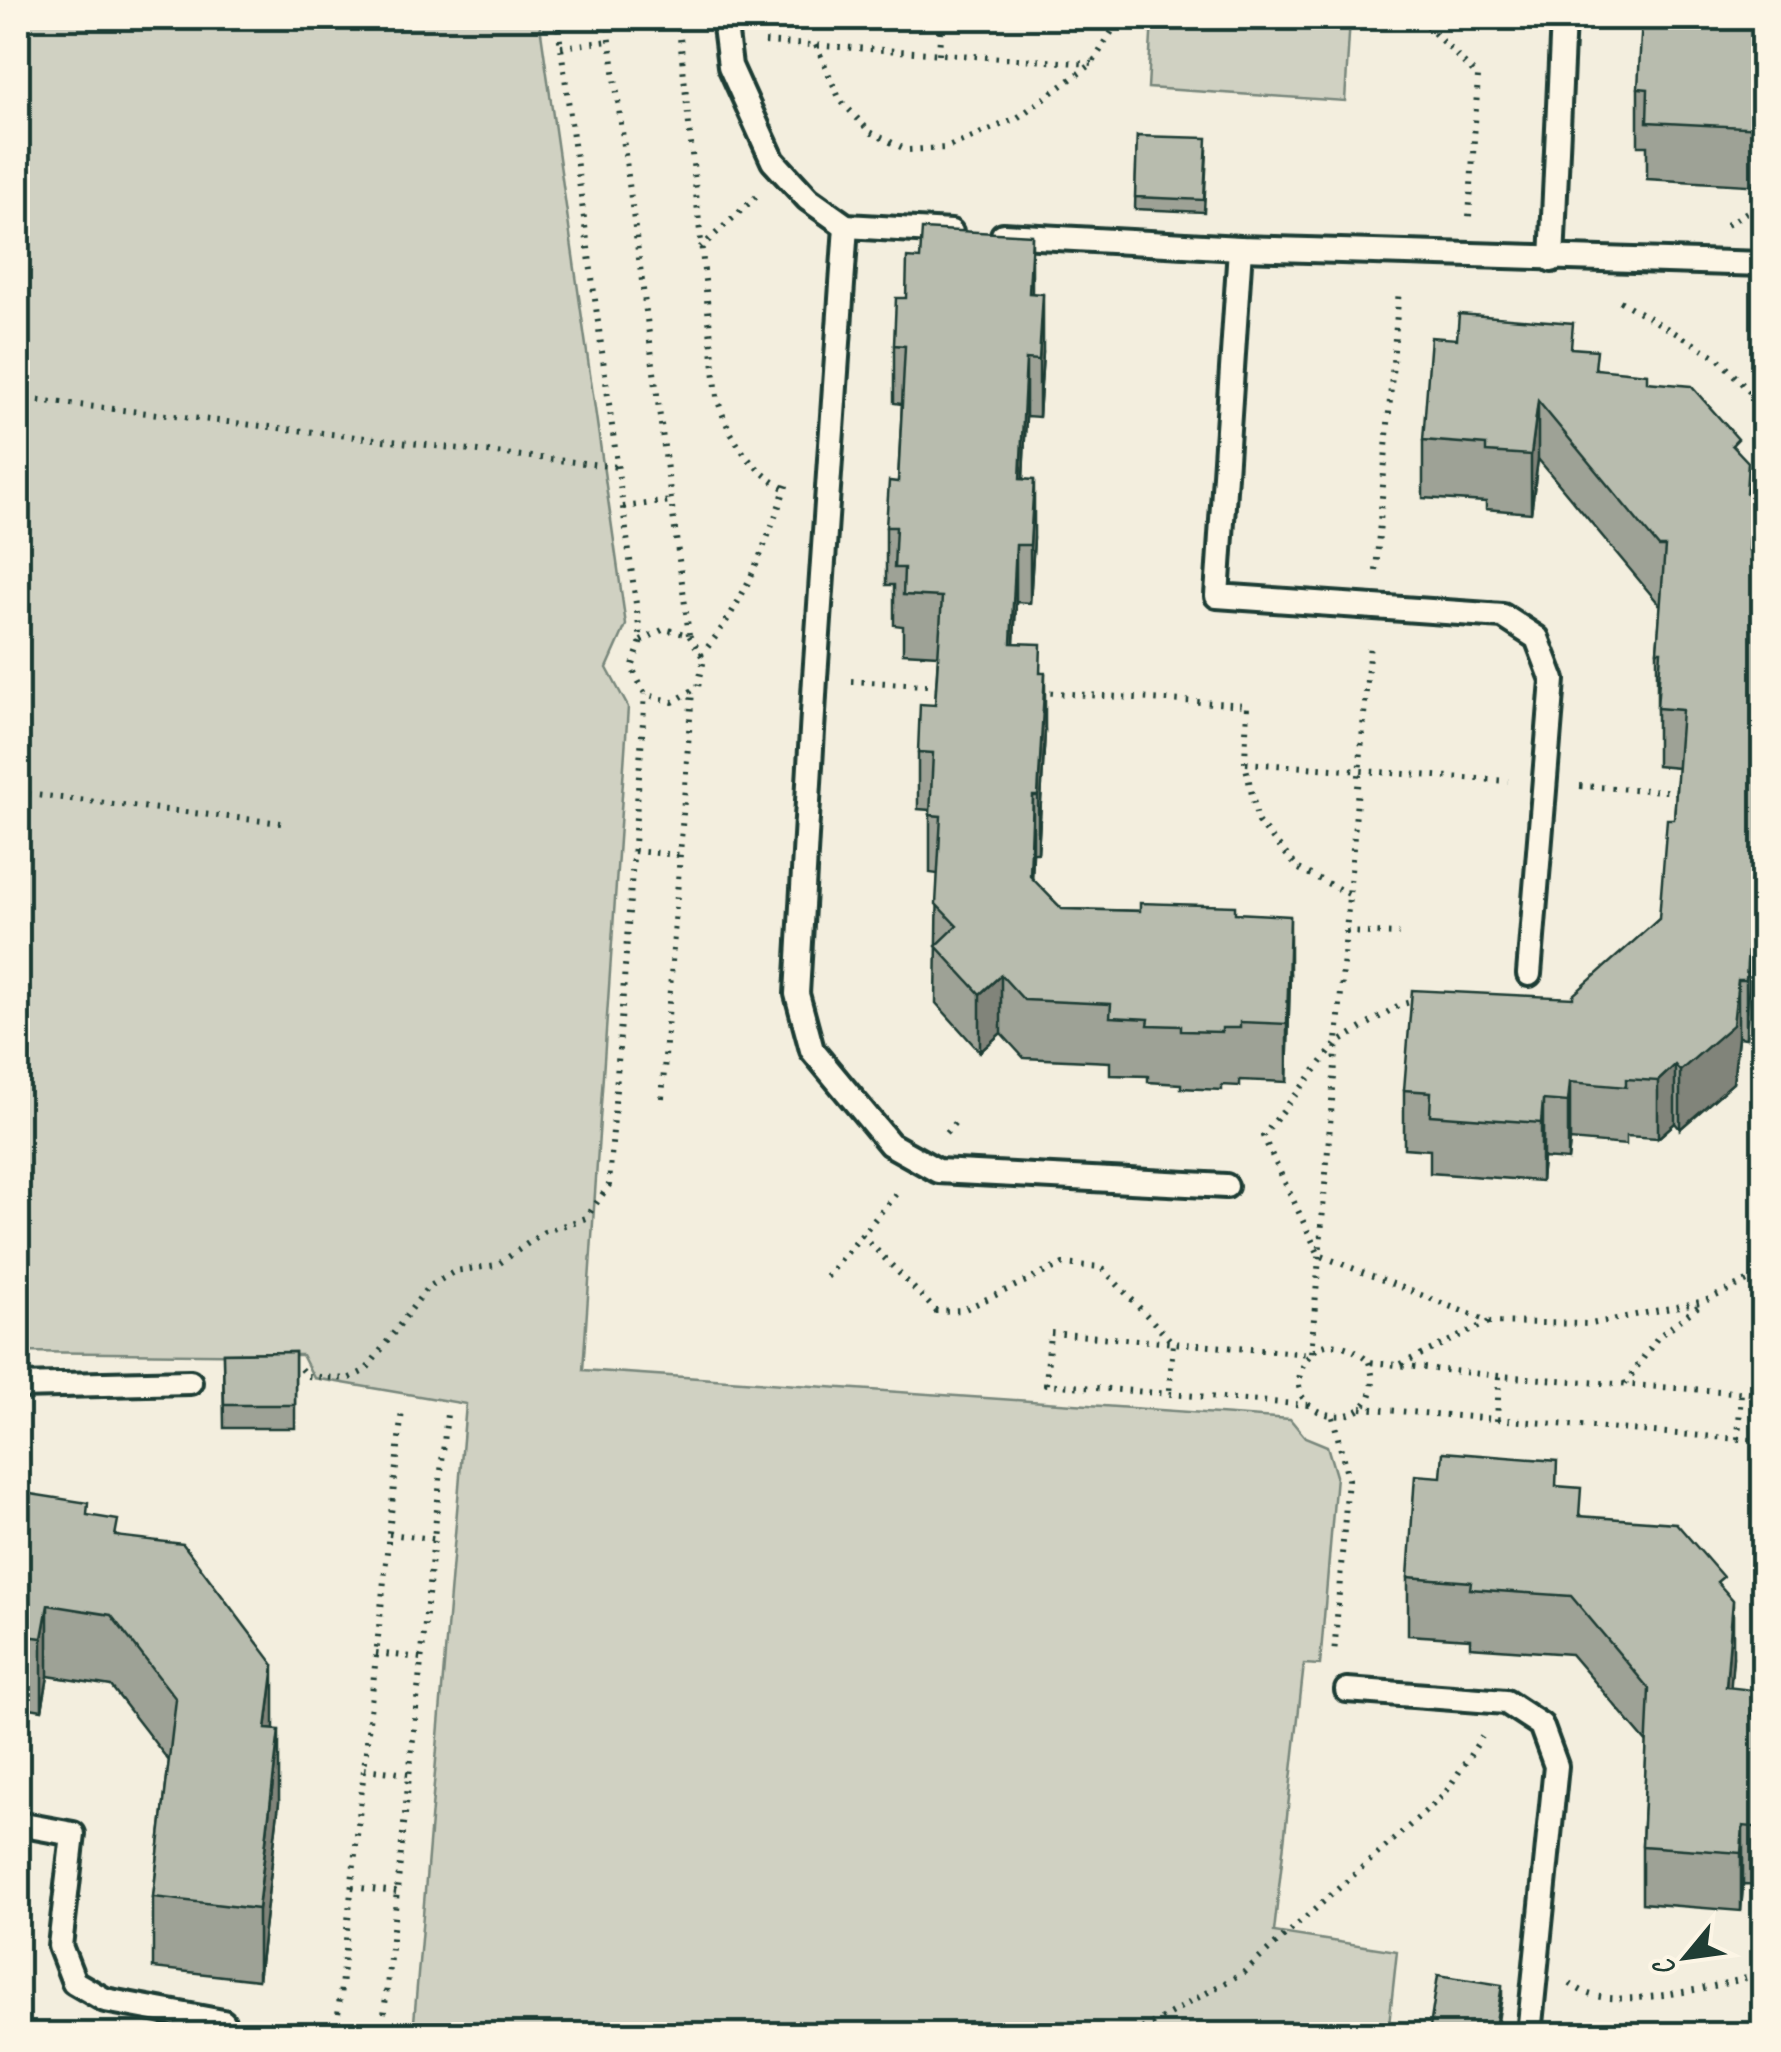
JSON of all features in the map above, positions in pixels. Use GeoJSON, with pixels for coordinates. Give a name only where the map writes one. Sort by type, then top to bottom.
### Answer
{"type":"FeatureCollection","features":[{"type":"Feature","properties":{"kind":"lane"},"geometry":{"type":"LineString","coordinates":[[724,18],[730,66],[774,161],[808,199],[846,226],[1240,248],[1764,264]]}},
{"type":"Feature","properties":{"kind":"lane"},"geometry":{"type":"LineString","coordinates":[[1552,260],[1563,18]]}},
{"type":"Feature","properties":{"kind":"lane"},"geometry":{"type":"LineString","coordinates":[[846,226],[814,678],[797,994],[812,1050],[890,1144],[938,1170],[1226,1186]]}},
{"type":"Feature","properties":{"kind":"lane"},"geometry":{"type":"LineString","coordinates":[[1240,248],[1217,596],[1503,616],[1538,638],[1554,680],[1529,974]]}},
{"type":"Feature","properties":{"kind":"lane"},"geometry":{"type":"LineString","coordinates":[[18,1386],[190,1382]]}},
{"type":"Feature","properties":{"kind":"lane"},"geometry":{"type":"LineString","coordinates":[[1347,1690],[1506,1702],[1541,1726],[1556,1766],[1529,2034]]}},
{"type":"Feature","properties":{"kind":"lane"},"geometry":{"type":"LineString","coordinates":[[18,1824],[74,1834],[60,1946],[74,1982],[106,2000],[224,2022]]}},
{"type":"Feature","properties":{"kind":"path"},"geometry":{"type":"LineString","coordinates":[[283,1367],[299,1367],[307,1376],[348,1379],[366,1370],[427,1288],[455,1271],[497,1265],[544,1232],[586,1218],[609,1186],[645,694],[632,668],[641,641],[558,18]]}},
{"type":"Feature","properties":{"kind":"path"},"geometry":{"type":"LineString","coordinates":[[607,18],[689,635],[704,659],[698,687],[673,702],[645,694]]}},
{"type":"Feature","properties":{"kind":"path"},"geometry":{"type":"LineString","coordinates":[[678,18],[717,397],[723,418],[748,460],[785,489]]}},
{"type":"Feature","properties":{"kind":"path"},"geometry":{"type":"LineString","coordinates":[[940,54],[941,18]]}},
{"type":"Feature","properties":{"kind":"path"},"geometry":{"type":"LineString","coordinates":[[816,45],[840,100],[870,132],[907,150],[946,148],[1017,118],[1092,64],[1120,18]]}},
{"type":"Feature","properties":{"kind":"path"},"geometry":{"type":"LineString","coordinates":[[1420,18],[1478,77],[1467,257]]}},
{"type":"Feature","properties":{"kind":"path"},"geometry":{"type":"LineString","coordinates":[[763,30],[770,57]]}},
{"type":"Feature","properties":{"kind":"path"},"geometry":{"type":"LineString","coordinates":[[562,48],[610,40]]}},
{"type":"Feature","properties":{"kind":"path"},"geometry":{"type":"LineString","coordinates":[[764,42],[1092,64]]}},
{"type":"Feature","properties":{"kind":"path"},"geometry":{"type":"LineString","coordinates":[[700,248],[762,192]]}},
{"type":"Feature","properties":{"kind":"path"},"geometry":{"type":"LineString","coordinates":[[1724,226],[1764,201]]}},
{"type":"Feature","properties":{"kind":"path"},"geometry":{"type":"LineString","coordinates":[[1308,1405],[1046,1384],[1050,1332],[1310,1354],[1324,1346],[1340,1344],[1356,1349],[1369,1362],[1372,1392],[1361,1408],[1333,1417],[1308,1405],[1300,1386],[1301,1369],[1310,1354],[1319,1255],[1402,254]]}},
{"type":"Feature","properties":{"kind":"path"},"geometry":{"type":"LineString","coordinates":[[1614,298],[1717,357],[1764,408]]}},
{"type":"Feature","properties":{"kind":"path"},"geometry":{"type":"LineString","coordinates":[[18,398],[618,467]]}},
{"type":"Feature","properties":{"kind":"path"},"geometry":{"type":"LineString","coordinates":[[701,654],[726,625],[761,558],[791,471]]}},
{"type":"Feature","properties":{"kind":"path"},"geometry":{"type":"LineString","coordinates":[[623,507],[671,501]]}},
{"type":"Feature","properties":{"kind":"path"},"geometry":{"type":"LineString","coordinates":[[641,641],[664,630],[689,635]]}},
{"type":"Feature","properties":{"kind":"path"},"geometry":{"type":"LineString","coordinates":[[814,678],[952,687]]}},
{"type":"Feature","properties":{"kind":"path"},"geometry":{"type":"LineString","coordinates":[[662,1098],[692,690]]}},
{"type":"Feature","properties":{"kind":"path"},"geometry":{"type":"LineString","coordinates":[[1031,692],[1247,705],[1245,763],[1258,822],[1299,869],[1349,894]]}},
{"type":"Feature","properties":{"kind":"path"},"geometry":{"type":"LineString","coordinates":[[18,792],[281,822]]}},
{"type":"Feature","properties":{"kind":"path"},"geometry":{"type":"LineString","coordinates":[[634,851],[680,855]]}},
{"type":"Feature","properties":{"kind":"path"},"geometry":{"type":"LineString","coordinates":[[1346,932],[1399,934]]}},
{"type":"Feature","properties":{"kind":"path"},"geometry":{"type":"LineString","coordinates":[[1432,996],[1400,1005],[1336,1044],[1263,1136],[1319,1255],[1490,1322],[1591,1324],[1705,1302]]}},
{"type":"Feature","properties":{"kind":"path"},"geometry":{"type":"LineString","coordinates":[[827,1277],[958,1118]]}},
{"type":"Feature","properties":{"kind":"path"},"geometry":{"type":"LineString","coordinates":[[862,1235],[936,1310],[964,1310],[1063,1264],[1101,1266],[1172,1342],[1169,1394]]}},
{"type":"Feature","properties":{"kind":"path"},"geometry":{"type":"LineString","coordinates":[[1624,1384],[1658,1337],[1705,1302],[1762,1274]]}},
{"type":"Feature","properties":{"kind":"path"},"geometry":{"type":"LineString","coordinates":[[1398,1365],[1490,1322]]}},
{"type":"Feature","properties":{"kind":"path"},"geometry":{"type":"LineString","coordinates":[[1369,1362],[1499,1376],[1764,1394]]}},
{"type":"Feature","properties":{"kind":"path"},"geometry":{"type":"LineString","coordinates":[[1497,1421],[1499,1376]]}},
{"type":"Feature","properties":{"kind":"path"},"geometry":{"type":"LineString","coordinates":[[1738,1439],[1741,1392]]}},
{"type":"Feature","properties":{"kind":"path"},"geometry":{"type":"LineString","coordinates":[[1361,1408],[1764,1441]]}},
{"type":"Feature","properties":{"kind":"path"},"geometry":{"type":"LineString","coordinates":[[348,2034],[336,2034],[402,1410]]}},
{"type":"Feature","properties":{"kind":"path"},"geometry":{"type":"LineString","coordinates":[[382,2034],[447,1414]]}},
{"type":"Feature","properties":{"kind":"path"},"geometry":{"type":"LineString","coordinates":[[1333,1417],[1348,1479],[1334,1664]]}},
{"type":"Feature","properties":{"kind":"path"},"geometry":{"type":"LineString","coordinates":[[389,1534],[434,1539]]}},
{"type":"Feature","properties":{"kind":"path"},"geometry":{"type":"LineString","coordinates":[[376,1653],[421,1658]]}},
{"type":"Feature","properties":{"kind":"path"},"geometry":{"type":"LineString","coordinates":[[1133,2034],[1244,1972],[1444,1795],[1506,1702]]}},
{"type":"Feature","properties":{"kind":"path"},"geometry":{"type":"LineString","coordinates":[[364,1769],[409,1774]]}},
{"type":"Feature","properties":{"kind":"path"},"geometry":{"type":"LineString","coordinates":[[352,1887],[396,1892]]}},
{"type":"Feature","properties":{"kind":"path"},"geometry":{"type":"LineString","coordinates":[[1565,1974],[1569,1984],[1591,1995],[1615,1998],[1716,1987],[1764,1973]]}},
{"type":"Feature","properties":{"kind":"shaded area"},"geometry":{"type":"Polygon","coordinates":[[[18,18],[539,18],[626,625],[607,668],[628,707],[583,1370],[1290,1419],[1305,1437],[1327,1446],[1336,1476],[1320,1665],[1304,1664],[1274,1932],[1397,1951],[1388,2034],[413,2034],[466,1404],[314,1378],[302,1355],[18,1352],[18,18]]]}},
{"type":"Feature","properties":{"kind":"shaded area"},"geometry":{"type":"Polygon","coordinates":[[[1152,18],[1350,18],[1345,101],[1148,88],[1152,18]]]}},
{"type":"Feature","properties":{"kind":"building"},"geometry":{"type":"Polygon","coordinates":[[[1642,18],[1764,18],[1763,128],[1647,122],[1648,89],[1638,88],[1642,18]]]}},
{"type":"Feature","properties":{"kind":"building"},"geometry":{"type":"Polygon","coordinates":[[[1137,136],[1207,138],[1204,200],[1135,197],[1137,136]]]}},
{"type":"Feature","properties":{"kind":"building"},"geometry":{"type":"Polygon","coordinates":[[[922,229],[1032,235],[1029,293],[1043,294],[1039,360],[1026,359],[1020,479],[1034,480],[1030,545],[1016,545],[1011,643],[1041,644],[1040,673],[1045,673],[1030,876],[1062,909],[1140,911],[1140,903],[1235,906],[1235,913],[1290,916],[1287,1024],[1240,1022],[1240,1028],[1222,1028],[1222,1032],[1181,1031],[1181,1026],[1148,1025],[1149,1019],[1110,1017],[1111,1004],[1024,1000],[1001,975],[980,994],[936,946],[957,926],[936,904],[941,816],[930,815],[933,753],[918,752],[920,704],[935,705],[942,597],[903,595],[904,568],[894,568],[896,527],[886,527],[889,481],[898,482],[905,346],[894,345],[896,298],[906,298],[907,258],[920,259],[922,229]]]}},
{"type":"Feature","properties":{"kind":"building"},"geometry":{"type":"Polygon","coordinates":[[[1459,314],[1573,323],[1571,348],[1597,350],[1595,369],[1647,374],[1647,382],[1691,386],[1738,439],[1732,445],[1748,462],[1746,493],[1753,494],[1749,550],[1764,551],[1764,930],[1749,929],[1746,980],[1738,980],[1733,1025],[1680,1071],[1675,1065],[1658,1081],[1626,1079],[1626,1087],[1570,1082],[1568,1102],[1543,1100],[1541,1123],[1430,1115],[1431,1092],[1404,1090],[1412,990],[1573,998],[1659,919],[1667,819],[1674,819],[1682,710],[1657,708],[1665,547],[1659,547],[1538,401],[1531,455],[1486,452],[1486,445],[1423,440],[1431,337],[1457,339],[1459,314]]]}},
{"type":"Feature","properties":{"kind":"building"},"geometry":{"type":"Polygon","coordinates":[[[295,1352],[295,1405],[224,1405],[223,1353],[295,1352]]]}},
{"type":"Feature","properties":{"kind":"building"},"geometry":{"type":"Polygon","coordinates":[[[1443,1452],[1557,1461],[1556,1486],[1581,1488],[1579,1516],[1676,1523],[1723,1577],[1717,1582],[1733,1600],[1726,1687],[1753,1690],[1751,1715],[1764,1716],[1764,1828],[1743,1826],[1741,1853],[1642,1846],[1649,1689],[1571,1596],[1470,1589],[1471,1582],[1408,1577],[1415,1475],[1441,1477],[1443,1452]]]}},
{"type":"Feature","properties":{"kind":"building"},"geometry":{"type":"Polygon","coordinates":[[[18,1492],[88,1503],[87,1515],[118,1520],[115,1536],[183,1544],[274,1665],[266,1729],[279,1730],[258,1909],[153,1897],[176,1699],[111,1615],[48,1605],[42,1638],[18,1635],[18,1492]]]}},
{"type":"Feature","properties":{"kind":"building"},"geometry":{"type":"Polygon","coordinates":[[[1438,1975],[1502,1985],[1494,2034],[1429,2034],[1438,1975]]]}}]}
